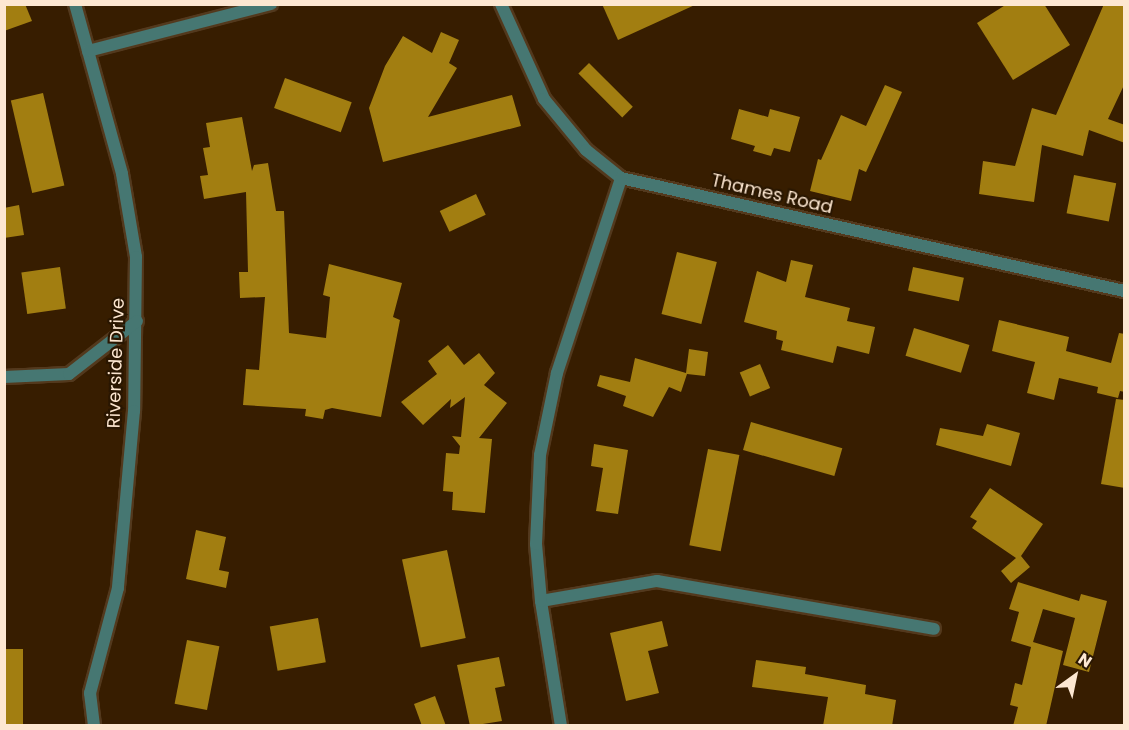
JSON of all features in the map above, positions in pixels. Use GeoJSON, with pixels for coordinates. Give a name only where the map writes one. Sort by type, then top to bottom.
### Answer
{"type":"FeatureCollection","features":[{"type":"Feature","properties":{"kind":"street","name":"Riverside Drive"},"geometry":{"type":"LineString","coordinates":[[75,4],[122,174],[136,257],[137,321],[134,411],[118,588],[90,693],[94,726]]}},
{"type":"Feature","properties":{"kind":"street"},"geometry":{"type":"LineString","coordinates":[[88,51],[271,4]]}},
{"type":"Feature","properties":{"kind":"street","name":"Thames Road"},"geometry":{"type":"LineString","coordinates":[[501,4],[544,99],[586,150],[621,178],[1125,291]]}},
{"type":"Feature","properties":{"kind":"street"},"geometry":{"type":"LineString","coordinates":[[561,726],[541,600],[536,544],[540,455],[556,374],[621,178]]}},
{"type":"Feature","properties":{"kind":"street"},"geometry":{"type":"LineString","coordinates":[[4,377],[69,374],[137,321]]}},
{"type":"Feature","properties":{"kind":"street"},"geometry":{"type":"LineString","coordinates":[[541,600],[657,581],[934,629]]}},
{"type":"Feature","properties":{"kind":"building"},"geometry":{"type":"Polygon","coordinates":[[[4,4],[25,4],[32,21],[4,31],[4,4]]]}},
{"type":"Feature","properties":{"kind":"building"},"geometry":{"type":"Polygon","coordinates":[[[602,4],[697,4],[618,40],[602,4]]]}},
{"type":"Feature","properties":{"kind":"building"},"geometry":{"type":"Polygon","coordinates":[[[1007,4],[1044,4],[1070,45],[1013,80],[977,23],[1007,4]]]}},
{"type":"Feature","properties":{"kind":"building"},"geometry":{"type":"Polygon","coordinates":[[[1104,4],[1125,4],[1125,83],[1108,119],[1125,125],[1125,143],[1089,130],[1083,156],[1042,145],[1034,202],[979,194],[983,161],[1015,166],[1032,108],[1056,115],[1104,4]]]}},
{"type":"Feature","properties":{"kind":"building"},"geometry":{"type":"Polygon","coordinates":[[[441,32],[459,40],[449,63],[457,68],[428,117],[512,95],[521,126],[383,162],[369,108],[385,66],[403,36],[432,53],[441,32]]]}},
{"type":"Feature","properties":{"kind":"building"},"geometry":{"type":"Polygon","coordinates":[[[589,63],[633,107],[622,117],[578,74],[589,63]]]}},
{"type":"Feature","properties":{"kind":"building"},"geometry":{"type":"Polygon","coordinates":[[[285,78],[352,102],[341,132],[274,108],[285,78]]]}},
{"type":"Feature","properties":{"kind":"building"},"geometry":{"type":"Polygon","coordinates":[[[885,85],[902,92],[866,172],[859,169],[851,201],[810,191],[818,159],[821,160],[841,115],[866,126],[885,85]]]}},
{"type":"Feature","properties":{"kind":"building"},"geometry":{"type":"Polygon","coordinates":[[[43,93],[64,186],[32,193],[11,100],[43,93]]]}},
{"type":"Feature","properties":{"kind":"building"},"geometry":{"type":"Polygon","coordinates":[[[739,109],[768,117],[770,109],[800,117],[790,152],[774,148],[771,156],[753,151],[755,146],[731,139],[739,109]]]}},
{"type":"Feature","properties":{"kind":"building"},"geometry":{"type":"Polygon","coordinates":[[[242,117],[252,171],[254,165],[268,163],[276,211],[284,211],[289,333],[326,338],[330,297],[323,295],[329,264],[402,283],[393,317],[400,320],[381,417],[332,408],[325,410],[323,419],[305,416],[306,409],[243,405],[246,369],[259,370],[265,297],[240,298],[239,272],[248,272],[246,192],[204,199],[200,176],[208,175],[203,148],[210,147],[206,123],[242,117]]]}},
{"type":"Feature","properties":{"kind":"building"},"geometry":{"type":"Polygon","coordinates":[[[1074,175],[1116,183],[1109,221],[1067,213],[1074,175]]]}},
{"type":"Feature","properties":{"kind":"building"},"geometry":{"type":"Polygon","coordinates":[[[476,194],[486,215],[449,232],[440,211],[476,194]]]}},
{"type":"Feature","properties":{"kind":"building"},"geometry":{"type":"Polygon","coordinates":[[[19,205],[24,235],[4,238],[4,208],[19,205]]]}},
{"type":"Feature","properties":{"kind":"building"},"geometry":{"type":"Polygon","coordinates":[[[677,252],[717,262],[701,324],[662,314],[677,252]]]}},
{"type":"Feature","properties":{"kind":"building"},"geometry":{"type":"Polygon","coordinates":[[[791,260],[813,265],[805,297],[850,308],[847,321],[875,327],[869,354],[837,346],[833,363],[781,350],[783,341],[776,339],[777,331],[744,322],[757,271],[786,282],[791,260]]]}},
{"type":"Feature","properties":{"kind":"building"},"geometry":{"type":"Polygon","coordinates":[[[60,267],[66,309],[27,314],[21,272],[60,267]]]}},
{"type":"Feature","properties":{"kind":"building"},"geometry":{"type":"Polygon","coordinates":[[[913,267],[964,278],[959,301],[908,290],[913,267]]]}},
{"type":"Feature","properties":{"kind":"building"},"geometry":{"type":"Polygon","coordinates":[[[999,320],[1069,337],[1066,351],[1111,363],[1119,333],[1125,334],[1125,392],[1120,391],[1118,398],[1097,393],[1098,387],[1059,378],[1054,400],[1027,393],[1035,362],[992,351],[999,320]]]}},
{"type":"Feature","properties":{"kind":"building"},"geometry":{"type":"Polygon","coordinates":[[[914,328],[969,345],[961,373],[906,356],[914,328]]]}},
{"type":"Feature","properties":{"kind":"building"},"geometry":{"type":"Polygon","coordinates":[[[448,345],[464,365],[479,353],[495,373],[484,385],[507,403],[479,438],[492,439],[485,513],[452,510],[453,492],[443,491],[446,453],[459,454],[460,446],[452,436],[461,437],[465,397],[450,408],[451,399],[423,425],[401,402],[437,374],[428,361],[448,345]]]}},
{"type":"Feature","properties":{"kind":"building"},"geometry":{"type":"Polygon","coordinates":[[[689,349],[708,352],[705,376],[687,374],[681,392],[669,387],[653,417],[623,406],[626,396],[597,386],[600,375],[630,382],[635,358],[686,373],[689,349]]]}},
{"type":"Feature","properties":{"kind":"building"},"geometry":{"type":"Polygon","coordinates":[[[760,364],[770,388],[750,397],[740,373],[760,364]]]}},
{"type":"Feature","properties":{"kind":"building"},"geometry":{"type":"Polygon","coordinates":[[[1116,399],[1125,400],[1125,488],[1101,484],[1116,399]]]}},
{"type":"Feature","properties":{"kind":"building"},"geometry":{"type":"Polygon","coordinates":[[[751,422],[842,448],[834,476],[743,450],[751,422]]]}},
{"type":"Feature","properties":{"kind":"building"},"geometry":{"type":"Polygon","coordinates":[[[987,424],[1020,433],[1011,466],[936,445],[940,428],[983,436],[987,424]]]}},
{"type":"Feature","properties":{"kind":"building"},"geometry":{"type":"Polygon","coordinates":[[[594,444],[628,450],[618,514],[596,511],[603,468],[591,466],[594,444]]]}},
{"type":"Feature","properties":{"kind":"building"},"geometry":{"type":"Polygon","coordinates":[[[708,449],[739,455],[721,551],[689,545],[708,449]]]}},
{"type":"Feature","properties":{"kind":"building"},"geometry":{"type":"Polygon","coordinates":[[[990,488],[1043,524],[1021,556],[1030,567],[1011,583],[1001,571],[1016,558],[972,528],[977,521],[970,517],[990,488]]]}},
{"type":"Feature","properties":{"kind":"building"},"geometry":{"type":"Polygon","coordinates":[[[196,530],[226,537],[219,570],[229,572],[226,588],[186,579],[196,530]]]}},
{"type":"Feature","properties":{"kind":"building"},"geometry":{"type":"Polygon","coordinates":[[[447,550],[466,638],[421,648],[402,560],[447,550]]]}},
{"type":"Feature","properties":{"kind":"building"},"geometry":{"type":"Polygon","coordinates":[[[1018,582],[1079,601],[1081,594],[1107,601],[1089,672],[1063,665],[1075,618],[1043,609],[1033,642],[1063,651],[1046,726],[1013,726],[1018,707],[1010,705],[1015,683],[1022,685],[1031,647],[1011,641],[1019,612],[1009,609],[1018,582]]]}},
{"type":"Feature","properties":{"kind":"building"},"geometry":{"type":"Polygon","coordinates":[[[318,618],[326,662],[278,671],[270,627],[318,618]]]}},
{"type":"Feature","properties":{"kind":"building"},"geometry":{"type":"Polygon","coordinates":[[[662,621],[668,646],[648,651],[659,693],[626,701],[610,633],[662,621]]]}},
{"type":"Feature","properties":{"kind":"building"},"geometry":{"type":"Polygon","coordinates":[[[187,640],[219,646],[207,710],[175,704],[187,640]]]}},
{"type":"Feature","properties":{"kind":"building"},"geometry":{"type":"Polygon","coordinates":[[[4,649],[23,649],[23,726],[4,726],[4,649]]]}},
{"type":"Feature","properties":{"kind":"building"},"geometry":{"type":"Polygon","coordinates":[[[499,657],[505,686],[495,688],[502,721],[470,726],[457,665],[499,657]]]}},
{"type":"Feature","properties":{"kind":"building"},"geometry":{"type":"Polygon","coordinates":[[[756,660],[806,667],[805,674],[866,685],[865,694],[896,700],[892,726],[823,726],[828,697],[752,687],[756,660]]]}},
{"type":"Feature","properties":{"kind":"building"},"geometry":{"type":"Polygon","coordinates":[[[435,696],[446,726],[422,726],[414,704],[435,696]]]}}]}
